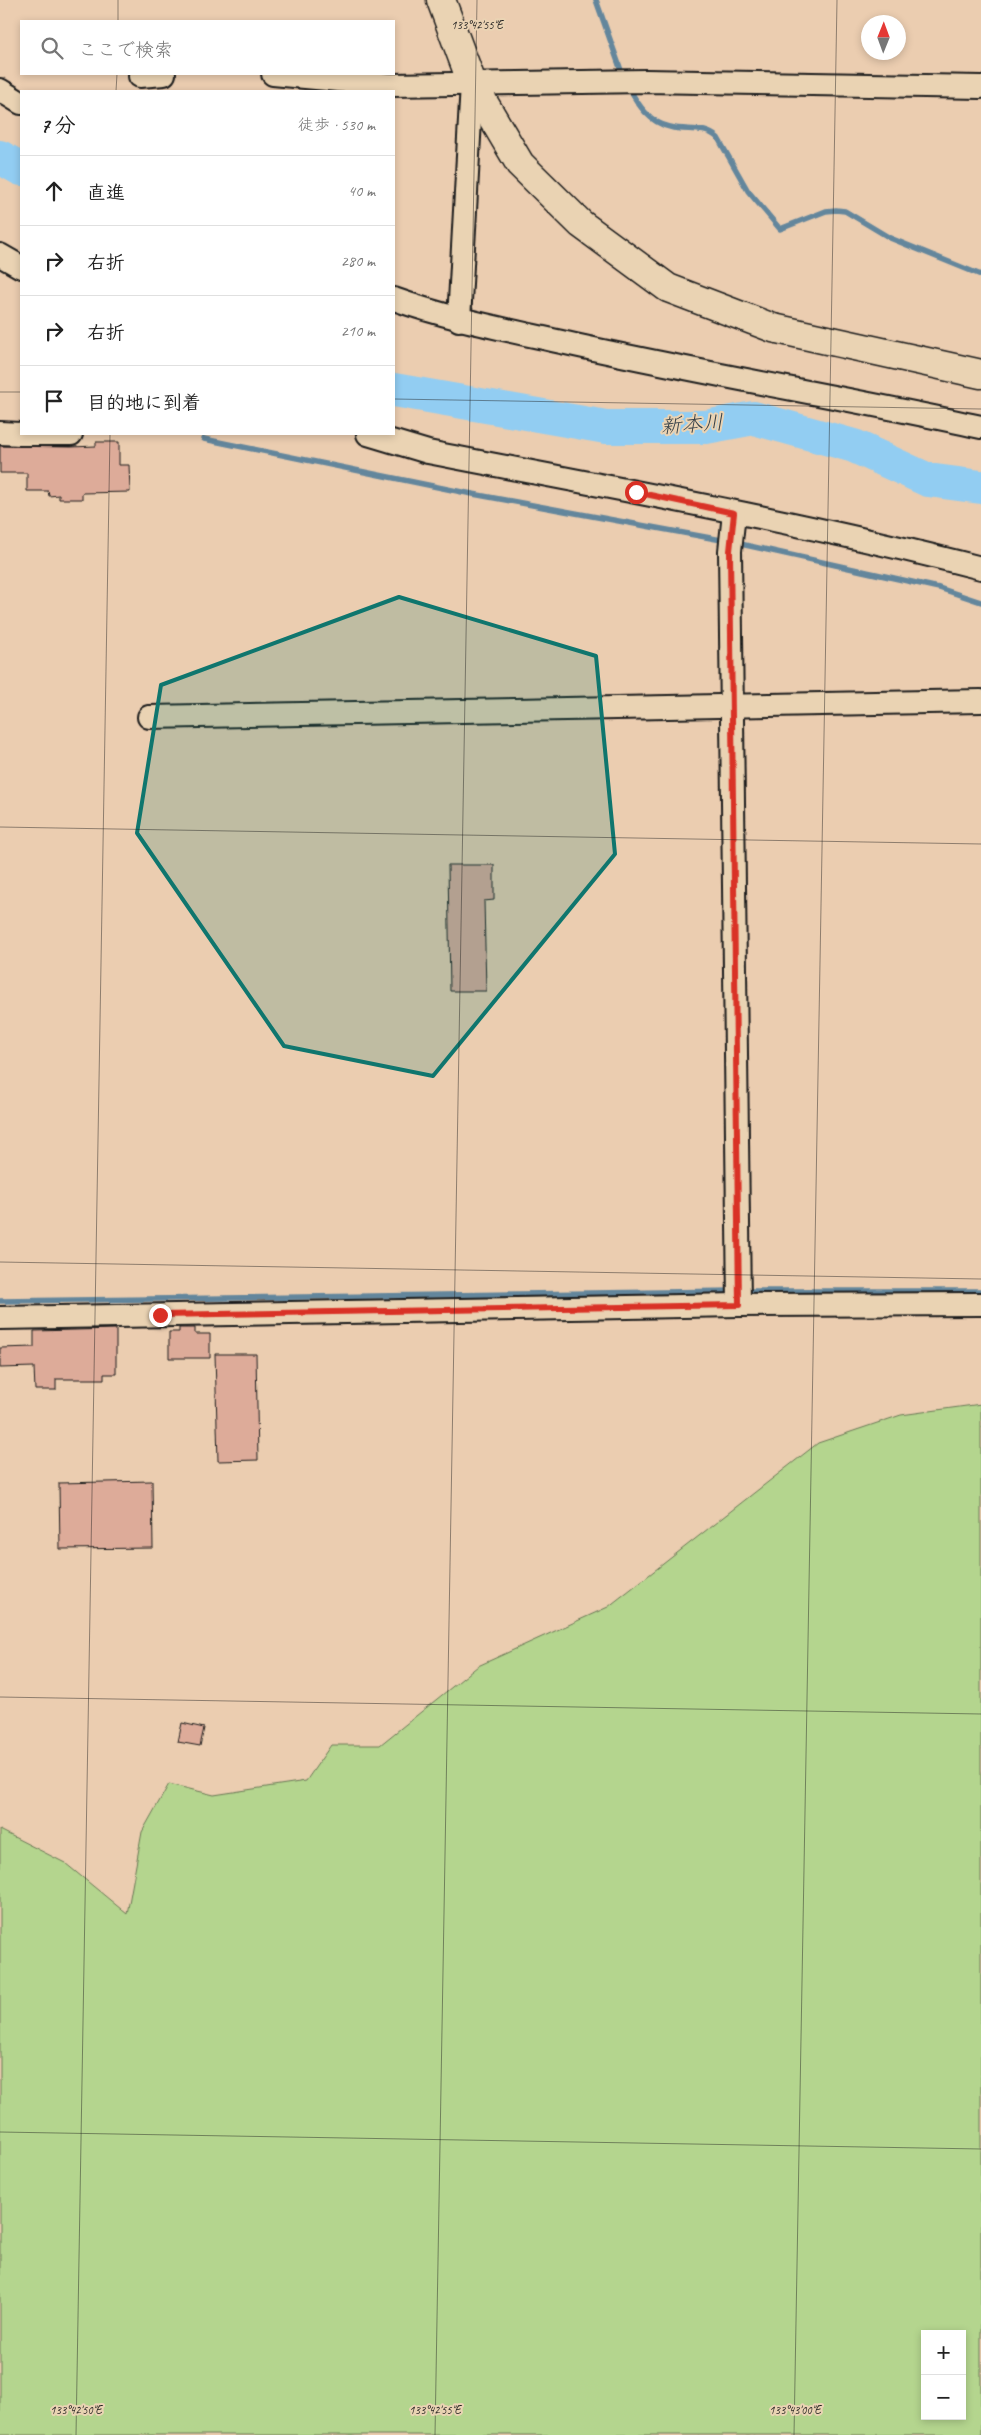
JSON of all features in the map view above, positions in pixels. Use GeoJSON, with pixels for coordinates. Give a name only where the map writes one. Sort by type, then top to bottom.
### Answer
{"type":"FeatureCollection","features":[{"type":"Feature","properties":{"kind":"street"},"geometry":{"type":"LineString","coordinates":[[441,0],[472,83],[520,164],[580,224],[668,288],[772,328],[981,374]]}},
{"type":"Feature","properties":{"kind":"street"},"geometry":{"type":"LineString","coordinates":[[140,76],[152,75]]}},
{"type":"Feature","properties":{"kind":"street"},"geometry":{"type":"LineString","coordinates":[[285,75],[391,84],[646,82],[981,87]]}},
{"type":"Feature","properties":{"kind":"street"},"geometry":{"type":"LineString","coordinates":[[459,320],[472,83]]}},
{"type":"Feature","properties":{"kind":"street"},"geometry":{"type":"LineString","coordinates":[[0,90],[20,102]]}},
{"type":"Feature","properties":{"kind":"street"},"geometry":{"type":"LineString","coordinates":[[0,255],[20,267]]}},
{"type":"Feature","properties":{"kind":"street"},"geometry":{"type":"LineString","coordinates":[[395,299],[459,320],[617,355],[870,403],[981,427]]}},
{"type":"Feature","properties":{"kind":"street"},"geometry":{"type":"LineString","coordinates":[[0,433],[20,434]]}},
{"type":"Feature","properties":{"kind":"street"},"geometry":{"type":"LineString","coordinates":[[371,435],[428,452],[734,513],[914,551],[981,568]]}},
{"type":"Feature","properties":{"kind":"street"},"geometry":{"type":"LineString","coordinates":[[734,513],[730,551],[739,1305]]}},
{"type":"Feature","properties":{"kind":"street"},"geometry":{"type":"LineString","coordinates":[[149,717],[731,704],[981,701]]}},
{"type":"Feature","properties":{"kind":"street"},"geometry":{"type":"LineString","coordinates":[[0,1318],[739,1305],[981,1304]]}},
{"type":"Feature","properties":{"kind":"highlighted area"},"geometry":{"type":"Polygon","coordinates":[[[399,597],[596,656],[615,854],[433,1076],[284,1046],[137,833],[161,685],[399,597]]]}},
{"type":"Feature","properties":{"kind":"green space"},"geometry":{"type":"Polygon","coordinates":[[[981,1404],[981,2435],[0,2435],[0,1830],[65,1863],[127,1914],[142,1832],[169,1784],[214,1795],[306,1781],[331,1745],[380,1745],[478,1666],[608,1607],[818,1443],[901,1415],[981,1404]]]}},
{"type":"Feature","properties":{"kind":"building"},"geometry":{"type":"Polygon","coordinates":[[[96,442],[119,442],[119,465],[129,465],[130,492],[82,493],[82,499],[59,499],[59,495],[49,496],[48,491],[27,491],[27,473],[0,473],[0,446],[96,446],[96,442]]]}},
{"type":"Feature","properties":{"kind":"building"},"geometry":{"type":"Polygon","coordinates":[[[448,865],[494,865],[494,900],[484,901],[486,991],[450,991],[448,865]]]}},
{"type":"Feature","properties":{"kind":"building"},"geometry":{"type":"Polygon","coordinates":[[[179,1328],[195,1328],[195,1334],[210,1334],[210,1358],[169,1358],[169,1332],[179,1332],[179,1328]]]}},
{"type":"Feature","properties":{"kind":"building"},"geometry":{"type":"Polygon","coordinates":[[[116,1329],[116,1374],[104,1374],[104,1379],[56,1379],[56,1390],[35,1390],[34,1367],[0,1368],[0,1348],[34,1347],[34,1331],[116,1329]]]}},
{"type":"Feature","properties":{"kind":"building"},"geometry":{"type":"Polygon","coordinates":[[[215,1354],[256,1354],[258,1460],[218,1461],[215,1354]]]}},
{"type":"Feature","properties":{"kind":"building"},"geometry":{"type":"Polygon","coordinates":[[[152,1481],[153,1548],[60,1549],[59,1483],[152,1481]]]}},
{"type":"Feature","properties":{"kind":"building"},"geometry":{"type":"Polygon","coordinates":[[[182,1723],[204,1728],[200,1746],[178,1742],[182,1723]]]}},
{"type":"Feature","properties":{"kind":"waterway"},"geometry":{"type":"LineString","coordinates":[[596,0],[623,76]]}},
{"type":"Feature","properties":{"kind":"waterway"},"geometry":{"type":"LineString","coordinates":[[629,88],[636,101],[656,122],[676,128],[701,130],[718,138],[748,191],[780,229],[826,211],[845,211],[890,238],[981,275]]}},
{"type":"Feature","properties":{"kind":"waterway","name":"新本川"},"geometry":{"type":"LineString","coordinates":[[0,157],[20,168]]}},
{"type":"Feature","properties":{"kind":"waterway","name":"新本川"},"geometry":{"type":"LineString","coordinates":[[395,390],[606,427],[706,427],[754,418],[854,446],[928,480],[981,487]]}},
{"type":"Feature","properties":{"kind":"waterway"},"geometry":{"type":"LineString","coordinates":[[204,439],[462,492],[727,541]]}},
{"type":"Feature","properties":{"kind":"waterway"},"geometry":{"type":"LineString","coordinates":[[736,543],[939,588],[981,602]]}},
{"type":"Feature","properties":{"kind":"waterway"},"geometry":{"type":"LineString","coordinates":[[0,1301],[735,1291]]}},
{"type":"Feature","properties":{"kind":"waterway"},"geometry":{"type":"LineString","coordinates":[[745,1291],[981,1291]]}},
{"type":"Feature","properties":{"kind":"route"},"geometry":{"type":"LineString","coordinates":[[160,1315],[739,1305],[730,551],[734,513],[636,492]]}}]}
